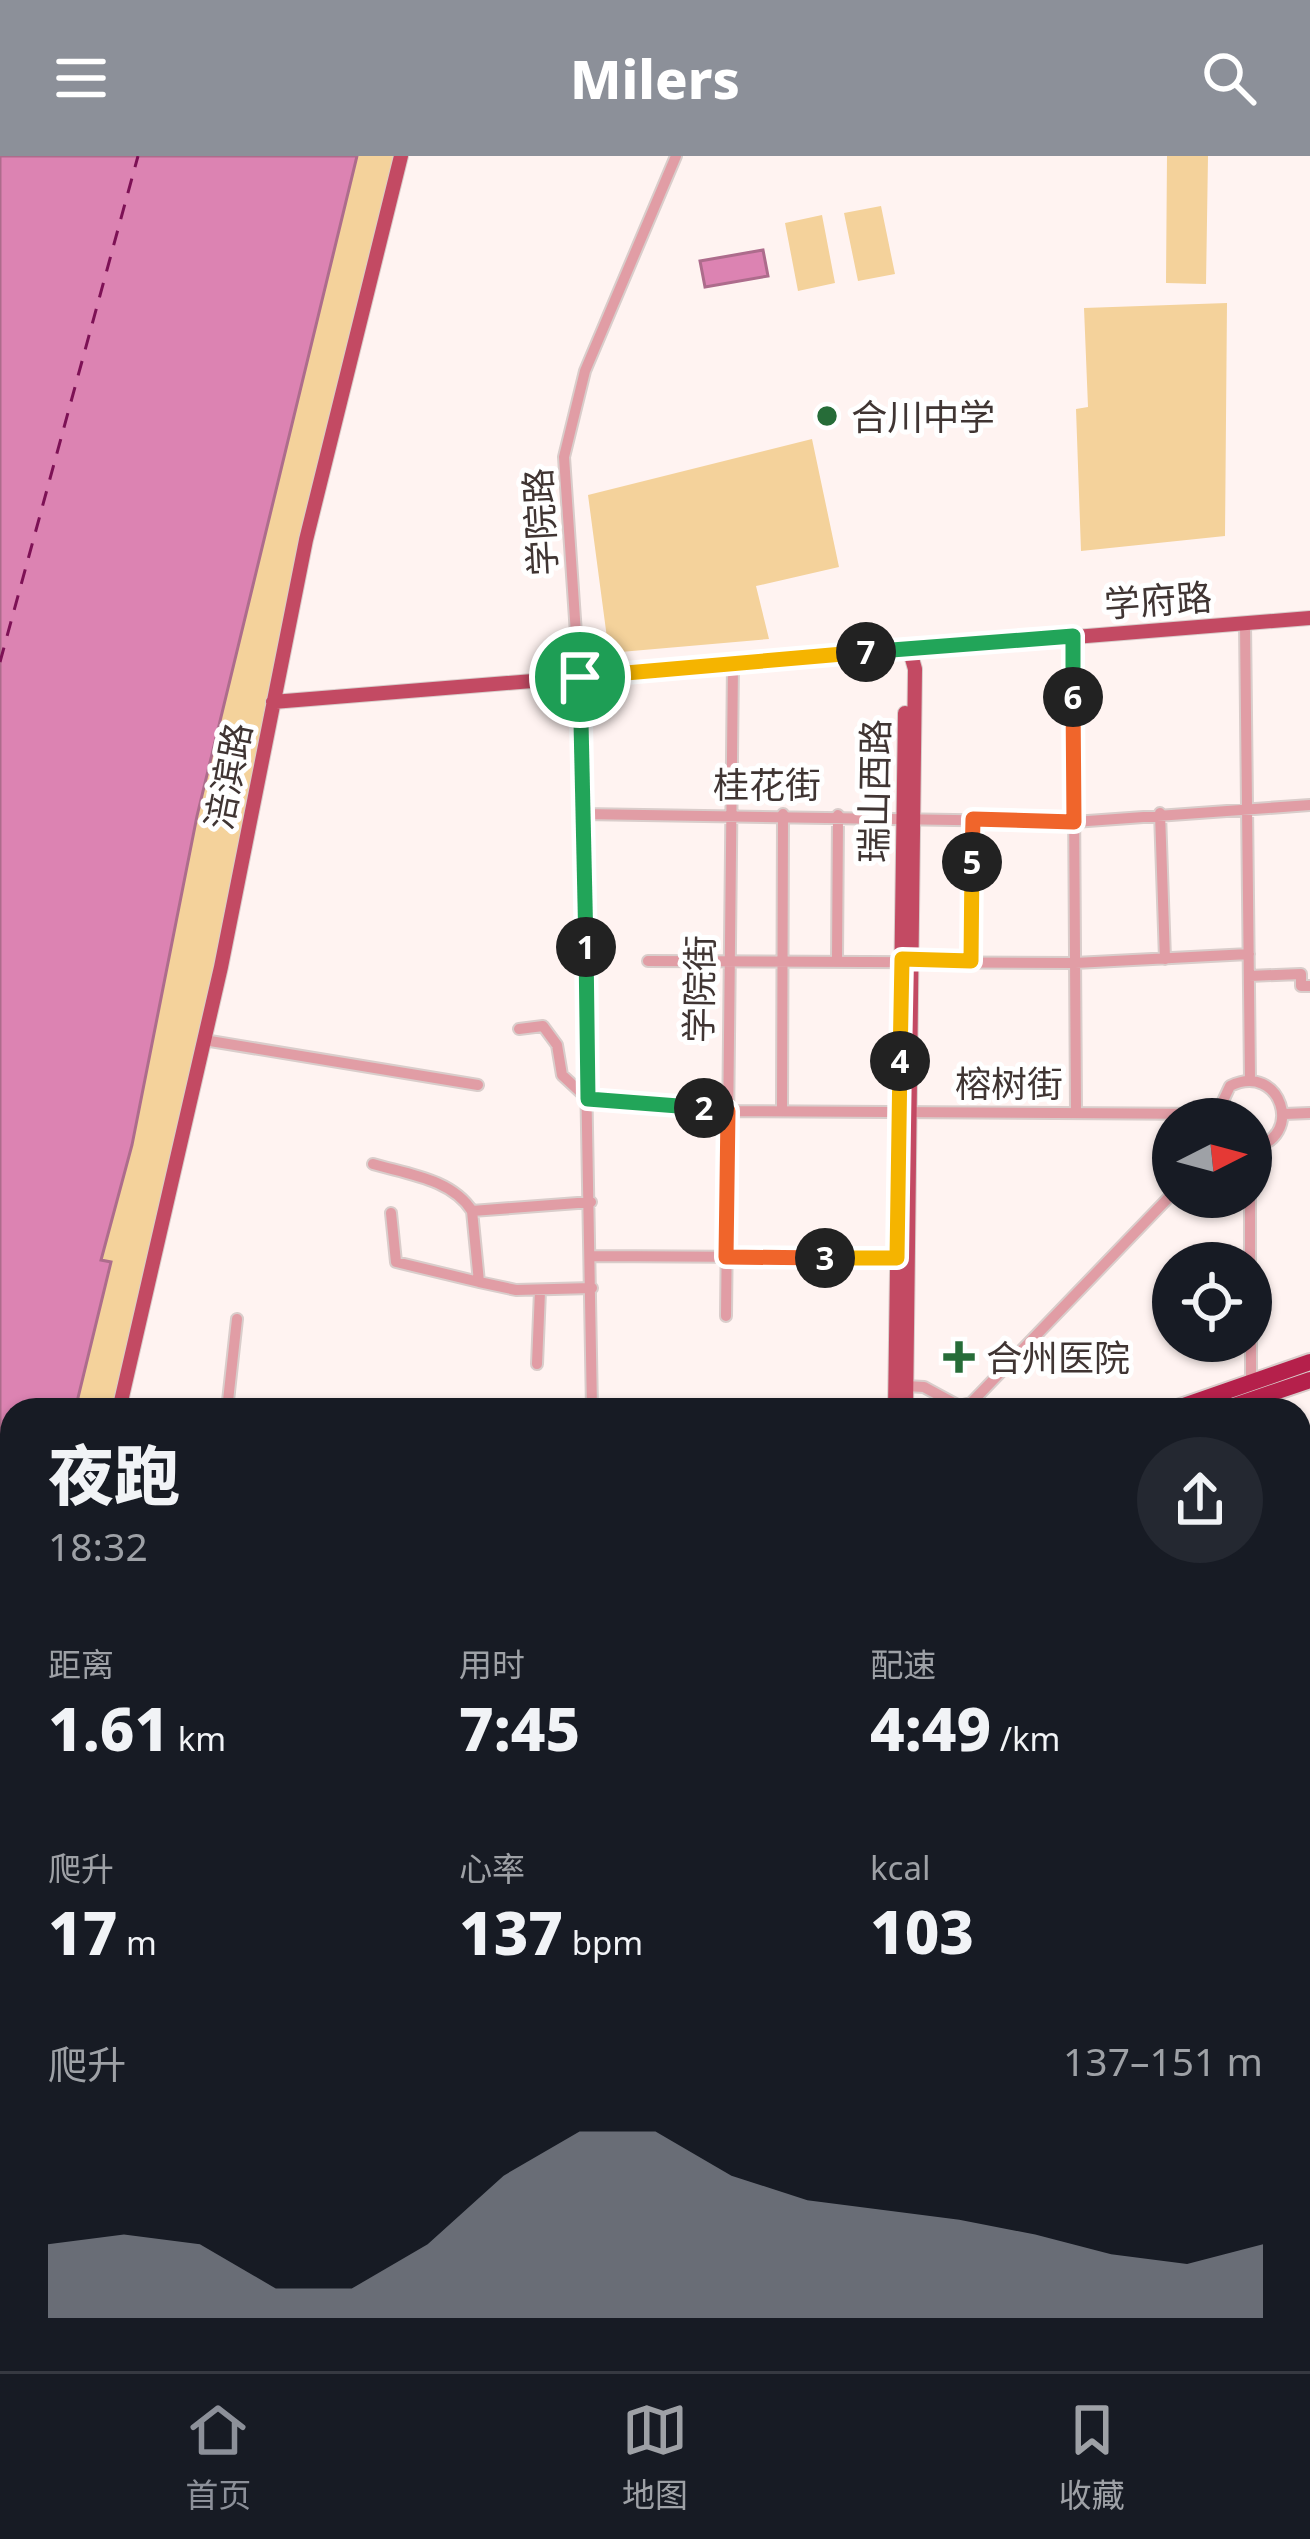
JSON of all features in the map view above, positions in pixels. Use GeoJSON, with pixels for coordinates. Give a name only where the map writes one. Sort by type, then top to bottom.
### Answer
{"type":"FeatureCollection","features":[{"type":"Feature","properties":{"kind":"highway"},"geometry":{"type":"LineString","coordinates":[[1207,1398],[1310,1362]]}},
{"type":"Feature","properties":{"kind":"highway"},"geometry":{"type":"LineString","coordinates":[[1257,1398],[1310,1380]]}},
{"type":"Feature","properties":{"kind":"main road","name":"涪滨路"},"geometry":{"type":"LineString","coordinates":[[122,1398],[204,1040],[306,540],[401,156]]}},
{"type":"Feature","properties":{"kind":"main road","name":"学府路"},"geometry":{"type":"LineString","coordinates":[[273,702],[1310,618]]}},
{"type":"Feature","properties":{"kind":"main road","name":"瑞山西路"},"geometry":{"type":"LineString","coordinates":[[903,1398],[909,648]]}},
{"type":"Feature","properties":{"kind":"main road"},"geometry":{"type":"LineString","coordinates":[[896,1398],[900,1388]]}},
{"type":"Feature","properties":{"kind":"street","name":"学院路"},"geometry":{"type":"LineString","coordinates":[[592,1398],[580,677],[565,457],[585,371],[676,156]]}},
{"type":"Feature","properties":{"kind":"street"},"geometry":{"type":"LineString","coordinates":[[1245,623],[1250,1080]]}},
{"type":"Feature","properties":{"kind":"street"},"geometry":{"type":"LineString","coordinates":[[1073,636],[1076,1113]]}},
{"type":"Feature","properties":{"kind":"street","name":"学院街"},"geometry":{"type":"LineString","coordinates":[[726,1316],[733,664]]}},
{"type":"Feature","properties":{"kind":"street","name":"桂花街"},"geometry":{"type":"LineString","coordinates":[[583,814],[1074,822],[1310,805]]}},
{"type":"Feature","properties":{"kind":"street"},"geometry":{"type":"LineString","coordinates":[[1160,813],[1165,958]]}},
{"type":"Feature","properties":{"kind":"street"},"geometry":{"type":"LineString","coordinates":[[782,1111],[783,814]]}},
{"type":"Feature","properties":{"kind":"street"},"geometry":{"type":"LineString","coordinates":[[837,960],[838,815]]}},
{"type":"Feature","properties":{"kind":"street"},"geometry":{"type":"LineString","coordinates":[[971,961],[973,819]]}},
{"type":"Feature","properties":{"kind":"street"},"geometry":{"type":"LineString","coordinates":[[648,961],[907,959],[1075,964],[1249,954]]}},
{"type":"Feature","properties":{"kind":"street"},"geometry":{"type":"LineString","coordinates":[[1249,976],[1301,974],[1301,986],[1310,986]]}},
{"type":"Feature","properties":{"kind":"street"},"geometry":{"type":"LineString","coordinates":[[519,1029],[543,1026],[557,1045],[562,1075],[588,1099]]}},
{"type":"Feature","properties":{"kind":"street"},"geometry":{"type":"LineString","coordinates":[[204,1040],[478,1084]]}},
{"type":"Feature","properties":{"kind":"street"},"geometry":{"type":"LineString","coordinates":[[1224,1098],[1230,1086],[1250,1080],[1278,1094],[1284,1114],[1272,1138]]}},
{"type":"Feature","properties":{"kind":"street","name":"榕树街"},"geometry":{"type":"LineString","coordinates":[[588,1099],[728,1111],[1152,1115]]}},
{"type":"Feature","properties":{"kind":"street"},"geometry":{"type":"LineString","coordinates":[[1284,1114],[1310,1113]]}},
{"type":"Feature","properties":{"kind":"street"},"geometry":{"type":"LineString","coordinates":[[373,1164],[430,1180],[463,1196],[472,1210],[479,1282]]}},
{"type":"Feature","properties":{"kind":"street"},"geometry":{"type":"LineString","coordinates":[[472,1210],[591,1202]]}},
{"type":"Feature","properties":{"kind":"street"},"geometry":{"type":"LineString","coordinates":[[392,1214],[396,1262],[540,1291],[592,1288]]}},
{"type":"Feature","properties":{"kind":"street"},"geometry":{"type":"LineString","coordinates":[[976,1398],[1152,1215]]}},
{"type":"Feature","properties":{"kind":"street"},"geometry":{"type":"LineString","coordinates":[[592,1256],[902,1258]]}},
{"type":"Feature","properties":{"kind":"street"},"geometry":{"type":"LineString","coordinates":[[537,1364],[540,1291]]}},
{"type":"Feature","properties":{"kind":"street"},"geometry":{"type":"LineString","coordinates":[[228,1398],[237,1319]]}},
{"type":"Feature","properties":{"kind":"street"},"geometry":{"type":"LineString","coordinates":[[1251,1362],[1251,1383]]}},
{"type":"Feature","properties":{"kind":"street"},"geometry":{"type":"LineString","coordinates":[[900,1388],[924,1388],[940,1398]]}},
{"type":"Feature","properties":{"kind":"shaded area"},"geometry":{"type":"Polygon","coordinates":[[[0,156],[357,156],[197,816],[132,1145],[101,1260],[111,1262],[78,1398],[0,1398],[0,156]]]}},
{"type":"Feature","properties":{"kind":"shaded area"},"geometry":{"type":"Polygon","coordinates":[[[357,156],[401,156],[306,540],[122,1398],[78,1398],[110,1262],[101,1261],[132,1145],[197,816],[357,156]]]}},
{"type":"Feature","properties":{"kind":"shaded area"},"geometry":{"type":"Polygon","coordinates":[[[1167,156],[1208,156],[1206,284],[1166,283],[1167,156]]]}},
{"type":"Feature","properties":{"kind":"shaded area"},"geometry":{"type":"Polygon","coordinates":[[[881,206],[895,274],[858,281],[844,213],[881,206]]]}},
{"type":"Feature","properties":{"kind":"shaded area"},"geometry":{"type":"Polygon","coordinates":[[[822,215],[835,283],[798,291],[785,223],[822,215]]]}},
{"type":"Feature","properties":{"kind":"shaded area"},"geometry":{"type":"Polygon","coordinates":[[[763,250],[768,276],[705,287],[700,261],[763,250]]]}},
{"type":"Feature","properties":{"kind":"shaded area"},"geometry":{"type":"Polygon","coordinates":[[[1227,303],[1225,536],[1081,551],[1076,409],[1088,407],[1084,308],[1227,303]]]}},
{"type":"Feature","properties":{"kind":"shaded area"},"geometry":{"type":"Polygon","coordinates":[[[812,439],[839,567],[756,586],[769,639],[609,653],[588,495],[812,439]]]}},
{"type":"Feature","properties":{"kind":"ferry route"},"geometry":{"type":"LineString","coordinates":[[0,662],[138,156]]}},
{"type":"Feature","properties":{"kind":"place","name":"合川中学"},"geometry":{"type":"Point","coordinates":[827,416]}},
{"type":"Feature","properties":{"kind":"place","name":"合州医院"},"geometry":{"type":"Point","coordinates":[959,1357]}},
{"type":"Feature","properties":{"kind":"route"},"geometry":{"type":"LineString","coordinates":[[1073,636],[1074,822],[973,819],[971,961],[902,959],[897,1258],[726,1257],[728,1111],[648,1100],[588,1099],[580,677],[1073,636]]}}]}
